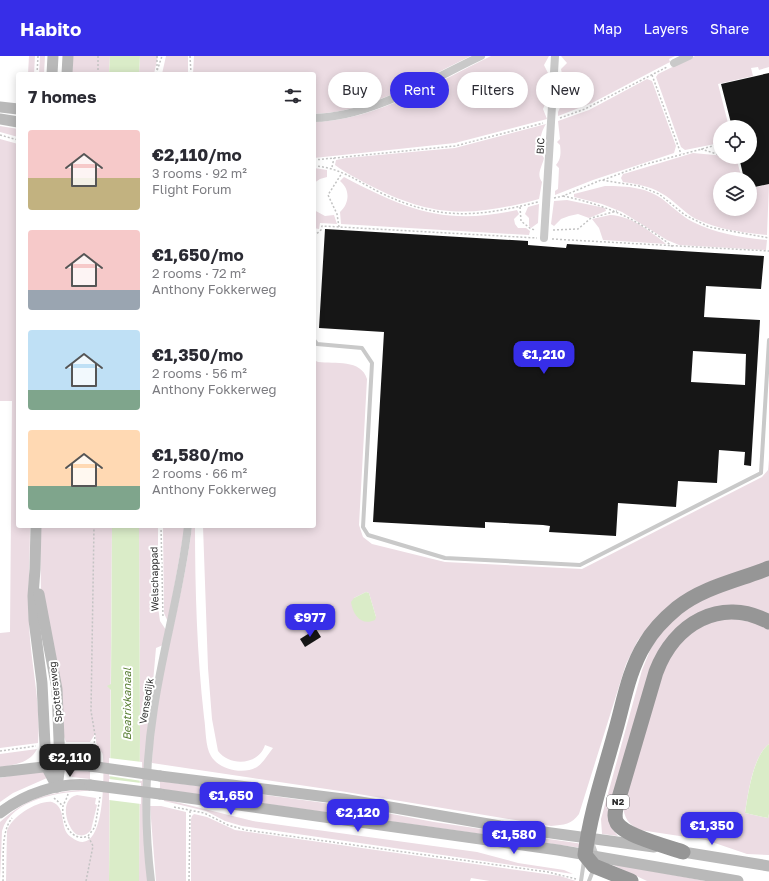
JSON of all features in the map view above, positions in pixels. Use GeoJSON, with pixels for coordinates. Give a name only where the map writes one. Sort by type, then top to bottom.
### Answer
{"type":"FeatureCollection","features":[{"type":"Feature","properties":{"kind":"highway","name":"N2"},"geometry":{"type":"LineString","coordinates":[[587,838],[595,801],[624,699],[634,668],[644,645],[667,617],[686,602],[717,587],[769,568]]}},
{"type":"Feature","properties":{"kind":"highway","name":"N2"},"geometry":{"type":"LineString","coordinates":[[683,852],[627,832],[615,819],[616,808],[656,672],[663,654],[671,642],[686,628],[702,619],[715,615],[737,613],[758,617],[769,622]]}},
{"type":"Feature","properties":{"kind":"highway"},"geometry":{"type":"LineString","coordinates":[[587,838],[592,859],[631,881]]}},
{"type":"Feature","properties":{"kind":"main road"},"geometry":{"type":"LineString","coordinates":[[52,72],[53,56]]}},
{"type":"Feature","properties":{"kind":"main road"},"geometry":{"type":"LineString","coordinates":[[67,72],[68,56]]}},
{"type":"Feature","properties":{"kind":"main road"},"geometry":{"type":"LineString","coordinates":[[0,107],[16,109]]}},
{"type":"Feature","properties":{"kind":"main road"},"geometry":{"type":"LineString","coordinates":[[0,119],[16,122]]}},
{"type":"Feature","properties":{"kind":"main road","name":"Spottersweg"},"geometry":{"type":"LineString","coordinates":[[36,528],[33,605],[42,683],[46,766],[55,792]]}},
{"type":"Feature","properties":{"kind":"main road","name":"Spottersweg"},"geometry":{"type":"LineString","coordinates":[[35,570],[43,621],[57,689],[60,765],[55,792]]}},
{"type":"Feature","properties":{"kind":"main road"},"geometry":{"type":"LineString","coordinates":[[0,772],[60,765],[90,766],[343,799],[500,826],[683,852],[768,866]]}},
{"type":"Feature","properties":{"kind":"main road"},"geometry":{"type":"LineString","coordinates":[[0,813],[26,798],[55,792],[70,784],[90,785],[160,794],[738,881]]}},
{"type":"Feature","properties":{"kind":"street"},"geometry":{"type":"LineString","coordinates":[[316,118],[333,118],[374,106],[481,56]]}},
{"type":"Feature","properties":{"kind":"street","name":"BIC"},"geometry":{"type":"LineString","coordinates":[[545,234],[555,56]]}},
{"type":"Feature","properties":{"kind":"street"},"geometry":{"type":"LineString","coordinates":[[674,63],[689,56]]}},
{"type":"Feature","properties":{"kind":"street","name":"Vensedijk"},"geometry":{"type":"LineString","coordinates":[[151,881],[147,808],[148,764],[154,708],[170,630],[188,528]]}},
{"type":"Feature","properties":{"kind":"lane"},"geometry":{"type":"LineString","coordinates":[[316,343],[317,344],[362,348],[372,362],[363,527],[368,535],[445,558],[580,565],[761,473],[769,340]]}},
{"type":"Feature","properties":{"kind":"lane"},"geometry":{"type":"LineString","coordinates":[[581,881],[592,859]]}},
{"type":"Feature","properties":{"kind":"lane"},"geometry":{"type":"LineString","coordinates":[[590,881],[592,859]]}},
{"type":"Feature","properties":{"kind":"path"},"geometry":{"type":"LineString","coordinates":[[37,72],[38,56]]}},
{"type":"Feature","properties":{"kind":"path"},"geometry":{"type":"LineString","coordinates":[[98,56],[98,72]]}},
{"type":"Feature","properties":{"kind":"path"},"geometry":{"type":"LineString","coordinates":[[156,72],[157,56]]}},
{"type":"Feature","properties":{"kind":"path"},"geometry":{"type":"LineString","coordinates":[[156,72],[162,56]]}},
{"type":"Feature","properties":{"kind":"path"},"geometry":{"type":"LineString","coordinates":[[190,56],[190,72]]}},
{"type":"Feature","properties":{"kind":"path"},"geometry":{"type":"LineString","coordinates":[[316,160],[455,146],[552,120],[585,109],[674,63]]}},
{"type":"Feature","properties":{"kind":"path"},"geometry":{"type":"LineString","coordinates":[[652,74],[681,154]]}},
{"type":"Feature","properties":{"kind":"path"},"geometry":{"type":"LineString","coordinates":[[0,134],[16,139]]}},
{"type":"Feature","properties":{"kind":"path"},"geometry":{"type":"LineString","coordinates":[[601,180],[681,154],[713,146]]}},
{"type":"Feature","properties":{"kind":"path"},"geometry":{"type":"LineString","coordinates":[[701,149],[713,153]]}},
{"type":"Feature","properties":{"kind":"path"},"geometry":{"type":"LineString","coordinates":[[332,167],[334,158]]}},
{"type":"Feature","properties":{"kind":"path"},"geometry":{"type":"LineString","coordinates":[[339,227],[337,214],[328,195],[342,173]]}},
{"type":"Feature","properties":{"kind":"path"},"geometry":{"type":"LineString","coordinates":[[563,196],[587,201],[617,211],[634,220],[673,247]]}},
{"type":"Feature","properties":{"kind":"path"},"geometry":{"type":"LineString","coordinates":[[520,207],[521,221],[530,230],[545,234],[578,229],[591,218],[617,211]]}},
{"type":"Feature","properties":{"kind":"path"},"geometry":{"type":"LineString","coordinates":[[67,745],[89,745],[94,747],[95,735],[91,711],[94,528]]}},
{"type":"Feature","properties":{"kind":"path","name":"Welschappad"},"geometry":{"type":"LineString","coordinates":[[161,528],[161,614],[170,630]]}},
{"type":"Feature","properties":{"kind":"path"},"geometry":{"type":"LineString","coordinates":[[0,751],[38,745]]}},
{"type":"Feature","properties":{"kind":"path"},"geometry":{"type":"LineString","coordinates":[[48,799],[55,792],[63,806],[68,831],[79,838],[88,836],[93,846],[86,881]]}},
{"type":"Feature","properties":{"kind":"path"},"geometry":{"type":"LineString","coordinates":[[63,806],[68,794]]}},
{"type":"Feature","properties":{"kind":"path"},"geometry":{"type":"LineString","coordinates":[[189,881],[190,810],[204,813],[246,830],[548,872],[566,875],[581,881]]}},
{"type":"Feature","properties":{"kind":"path"},"geometry":{"type":"LineString","coordinates":[[3,881],[4,834],[8,822],[16,814]]}},
{"type":"Feature","properties":{"kind":"shaded area"},"geometry":{"type":"Polygon","coordinates":[[[29,56],[35,56],[34,72],[28,72],[29,56]]]}},
{"type":"Feature","properties":{"kind":"shaded area"},"geometry":{"type":"Polygon","coordinates":[[[40,56],[45,56],[44,72],[39,72],[40,56]]]}},
{"type":"Feature","properties":{"kind":"shaded area"},"geometry":{"type":"Polygon","coordinates":[[[73,56],[110,56],[109,72],[72,72],[73,56]]]}},
{"type":"Feature","properties":{"kind":"shaded area"},"geometry":{"type":"Polygon","coordinates":[[[140,56],[158,56],[154,72],[139,72],[140,56]]]}},
{"type":"Feature","properties":{"kind":"shaded area"},"geometry":{"type":"Polygon","coordinates":[[[166,56],[188,56],[188,72],[162,72],[166,56]]]}},
{"type":"Feature","properties":{"kind":"shaded area"},"geometry":{"type":"Polygon","coordinates":[[[194,56],[471,56],[438,72],[390,72],[390,95],[382,98],[382,72],[328,72],[328,108],[351,108],[335,112],[316,114],[316,72],[193,72],[194,56]]]}},
{"type":"Feature","properties":{"kind":"shaded area"},"geometry":{"type":"Polygon","coordinates":[[[491,56],[549,56],[544,65],[548,72],[536,72],[536,108],[543,108],[547,119],[455,143],[316,158],[316,122],[337,120],[360,115],[390,104],[390,108],[449,108],[449,77],[457,73],[457,108],[528,108],[528,72],[459,72],[491,56]]]}},
{"type":"Feature","properties":{"kind":"shaded area"},"geometry":{"type":"Polygon","coordinates":[[[561,56],[675,56],[669,59],[670,62],[594,102],[594,72],[561,72],[561,69],[567,63],[561,56]]]}},
{"type":"Feature","properties":{"kind":"shaded area"},"geometry":{"type":"Polygon","coordinates":[[[695,56],[769,56],[769,67],[759,70],[758,67],[751,68],[753,76],[718,84],[727,120],[713,120],[713,144],[685,150],[681,147],[656,77],[658,74],[695,56]]]}},
{"type":"Feature","properties":{"kind":"shaded area"},"geometry":{"type":"Polygon","coordinates":[[[647,79],[652,81],[676,146],[674,153],[593,180],[555,195],[555,191],[558,189],[559,168],[556,165],[560,158],[560,145],[557,142],[560,139],[558,121],[594,107],[647,79]]]}},
{"type":"Feature","properties":{"kind":"shaded area"},"geometry":{"type":"Polygon","coordinates":[[[560,108],[579,108],[558,116],[560,108]]]}},
{"type":"Feature","properties":{"kind":"shaded area"},"geometry":{"type":"Polygon","coordinates":[[[546,124],[540,141],[544,158],[539,173],[542,182],[539,199],[515,205],[474,211],[435,209],[395,197],[358,179],[335,165],[336,160],[346,158],[455,148],[546,124]]]}},
{"type":"Feature","properties":{"kind":"shaded area"},"geometry":{"type":"Polygon","coordinates":[[[0,126],[16,129],[16,136],[0,132],[0,126]]]}},
{"type":"Feature","properties":{"kind":"shaded area"},"geometry":{"type":"Polygon","coordinates":[[[0,139],[16,143],[16,528],[30,528],[29,625],[38,704],[39,730],[38,743],[0,748],[0,633],[10,632],[12,401],[0,401],[0,139]]]}},
{"type":"Feature","properties":{"kind":"shaded area"},"geometry":{"type":"Polygon","coordinates":[[[693,153],[713,155],[713,164],[738,164],[740,172],[713,172],[713,216],[757,216],[757,187],[769,184],[767,235],[731,230],[696,219],[661,193],[643,186],[623,182],[621,178],[623,174],[693,153]]]}},
{"type":"Feature","properties":{"kind":"shaded area"},"geometry":{"type":"Polygon","coordinates":[[[316,168],[327,170],[327,177],[316,182],[316,168]]]}},
{"type":"Feature","properties":{"kind":"shaded area"},"geometry":{"type":"Polygon","coordinates":[[[344,177],[387,198],[427,212],[468,216],[491,215],[517,210],[519,214],[514,219],[515,224],[518,228],[526,228],[530,231],[529,235],[341,224],[340,212],[343,209],[348,197],[344,185],[340,181],[344,177]]]}},
{"type":"Feature","properties":{"kind":"shaded area"},"geometry":{"type":"Polygon","coordinates":[[[605,186],[621,186],[645,190],[659,197],[686,218],[701,226],[729,234],[767,240],[766,250],[679,245],[667,240],[622,212],[602,204],[574,197],[574,194],[605,186]]]}},
{"type":"Feature","properties":{"kind":"shaded area"},"geometry":{"type":"Polygon","coordinates":[[[567,200],[605,208],[606,211],[589,218],[578,214],[569,216],[561,219],[554,226],[551,224],[554,201],[567,200]]]}},
{"type":"Feature","properties":{"kind":"shaded area"},"geometry":{"type":"Polygon","coordinates":[[[539,204],[538,223],[531,228],[529,226],[529,218],[525,214],[528,207],[539,204]]]}},
{"type":"Feature","properties":{"kind":"shaded area"},"geometry":{"type":"Polygon","coordinates":[[[316,211],[325,216],[334,215],[337,224],[320,223],[319,229],[316,228],[316,211]]]}},
{"type":"Feature","properties":{"kind":"shaded area"},"geometry":{"type":"Polygon","coordinates":[[[610,215],[633,221],[647,229],[666,244],[603,240],[599,228],[592,219],[610,215]]]}},
{"type":"Feature","properties":{"kind":"shaded area"},"geometry":{"type":"Polygon","coordinates":[[[316,361],[353,365],[364,373],[367,379],[359,525],[363,537],[372,544],[445,562],[582,569],[762,477],[768,470],[769,459],[769,565],[651,624],[638,640],[626,664],[579,814],[570,822],[551,826],[340,791],[152,763],[154,733],[163,674],[188,556],[192,528],[195,528],[198,646],[209,752],[215,761],[220,765],[232,770],[245,771],[257,767],[273,748],[265,745],[262,752],[257,757],[244,762],[230,760],[218,751],[212,719],[208,668],[203,528],[316,528],[316,361]],[[366,592],[354,598],[376,617],[369,593],[366,592]]]}},
{"type":"Feature","properties":{"kind":"shaded area"},"geometry":{"type":"Polygon","coordinates":[[[40,528],[112,528],[109,881],[6,881],[7,831],[19,815],[40,804],[52,802],[57,805],[62,813],[67,833],[71,837],[82,842],[91,838],[97,828],[103,796],[103,755],[97,746],[95,734],[90,742],[66,742],[64,737],[41,594],[40,528]]]}},
{"type":"Feature","properties":{"kind":"shaded area"},"geometry":{"type":"Polygon","coordinates":[[[139,528],[158,528],[158,607],[160,621],[166,630],[163,645],[156,648],[149,728],[147,881],[139,881],[139,528]]]}},
{"type":"Feature","properties":{"kind":"shaded area"},"geometry":{"type":"Polygon","coordinates":[[[163,528],[185,528],[168,622],[164,613],[163,528]]]}},
{"type":"Feature","properties":{"kind":"shaded area"},"geometry":{"type":"Polygon","coordinates":[[[769,572],[769,619],[737,610],[668,639],[608,818],[613,830],[618,836],[602,834],[601,819],[642,670],[651,648],[661,632],[681,610],[718,590],[769,572]]]}},
{"type":"Feature","properties":{"kind":"shaded area"},"geometry":{"type":"Polygon","coordinates":[[[723,617],[769,625],[769,744],[763,750],[755,766],[745,813],[768,818],[769,814],[769,855],[747,854],[706,840],[640,830],[627,820],[623,805],[654,684],[683,635],[723,617]]]}},
{"type":"Feature","properties":{"kind":"shaded area"},"geometry":{"type":"Polygon","coordinates":[[[70,748],[89,749],[95,752],[97,756],[78,753],[70,748]]]}},
{"type":"Feature","properties":{"kind":"shaded area"},"geometry":{"type":"Polygon","coordinates":[[[37,749],[34,754],[26,760],[16,764],[0,767],[0,754],[37,749]]]}},
{"type":"Feature","properties":{"kind":"shaded area"},"geometry":{"type":"Polygon","coordinates":[[[64,770],[90,771],[90,779],[72,777],[64,770]]]}},
{"type":"Feature","properties":{"kind":"shaded area"},"geometry":{"type":"Polygon","coordinates":[[[34,771],[46,771],[47,778],[13,793],[0,802],[0,778],[34,771]]]}},
{"type":"Feature","properties":{"kind":"shaded area"},"geometry":{"type":"Polygon","coordinates":[[[160,781],[355,807],[434,822],[583,844],[582,848],[160,789],[160,781]]]}},
{"type":"Feature","properties":{"kind":"shaded area"},"geometry":{"type":"Polygon","coordinates":[[[90,789],[90,791],[78,791],[52,795],[38,799],[15,811],[7,820],[2,831],[0,881],[0,822],[21,806],[31,801],[52,794],[90,789]]]}},
{"type":"Feature","properties":{"kind":"shaded area"},"geometry":{"type":"Polygon","coordinates":[[[77,795],[96,798],[95,804],[97,805],[91,830],[82,835],[76,834],[72,830],[66,813],[66,807],[71,797],[77,795]]]}},
{"type":"Feature","properties":{"kind":"shaded area"},"geometry":{"type":"Polygon","coordinates":[[[164,799],[253,821],[477,852],[518,863],[564,870],[573,874],[242,826],[225,821],[206,811],[164,801],[164,799]]]}},
{"type":"Feature","properties":{"kind":"shaded area"},"geometry":{"type":"Polygon","coordinates":[[[150,806],[161,806],[186,812],[186,881],[156,881],[150,806]]]}},
{"type":"Feature","properties":{"kind":"shaded area"},"geometry":{"type":"Polygon","coordinates":[[[194,814],[207,817],[235,830],[560,876],[576,881],[490,881],[471,878],[470,881],[191,881],[191,819],[194,814]]]}},
{"type":"Feature","properties":{"kind":"shaded area"},"geometry":{"type":"Polygon","coordinates":[[[613,864],[706,881],[647,881],[613,864]]]}},
{"type":"Feature","properties":{"kind":"water"},"geometry":{"type":"Polygon","coordinates":[[[110,56],[140,56],[139,72],[109,72],[110,56]]]}},
{"type":"Feature","properties":{"kind":"water","name":"Beatrixkanaal"},"geometry":{"type":"Polygon","coordinates":[[[112,528],[139,528],[139,881],[109,881],[111,690],[107,686],[111,684],[112,528]]]}},
{"type":"Feature","properties":{"kind":"water"},"geometry":{"type":"Polygon","coordinates":[[[366,592],[369,593],[376,617],[375,620],[370,622],[362,621],[356,615],[351,602],[354,598],[366,592]]]}},
{"type":"Feature","properties":{"kind":"water"},"geometry":{"type":"Polygon","coordinates":[[[769,744],[768,818],[745,813],[755,766],[763,750],[769,744]]]}},
{"type":"Feature","properties":{"kind":"pier"},"geometry":{"type":"Polygon","coordinates":[[[109,758],[142,762],[142,781],[109,776],[109,758]]]}},
{"type":"Feature","properties":{"kind":"pier"},"geometry":{"type":"Polygon","coordinates":[[[109,779],[141,783],[141,804],[109,800],[109,779]]]}},
{"type":"Feature","properties":{"kind":"building"},"geometry":{"type":"Polygon","coordinates":[[[769,73],[769,184],[757,187],[757,172],[742,172],[741,164],[757,164],[757,120],[730,120],[721,84],[769,73]]]}},
{"type":"Feature","properties":{"kind":"building"},"geometry":{"type":"Polygon","coordinates":[[[325,229],[528,241],[528,245],[566,248],[567,244],[764,256],[761,289],[706,286],[704,317],[760,320],[751,466],[744,465],[745,452],[719,450],[717,483],[678,481],[676,507],[618,503],[616,536],[549,532],[550,526],[543,525],[485,522],[485,528],[373,522],[384,332],[319,328],[325,229]],[[693,351],[691,382],[745,385],[746,354],[693,351]]]}},
{"type":"Feature","properties":{"kind":"building"},"geometry":{"type":"Polygon","coordinates":[[[316,629],[321,637],[305,647],[300,639],[316,629]]]}}]}
